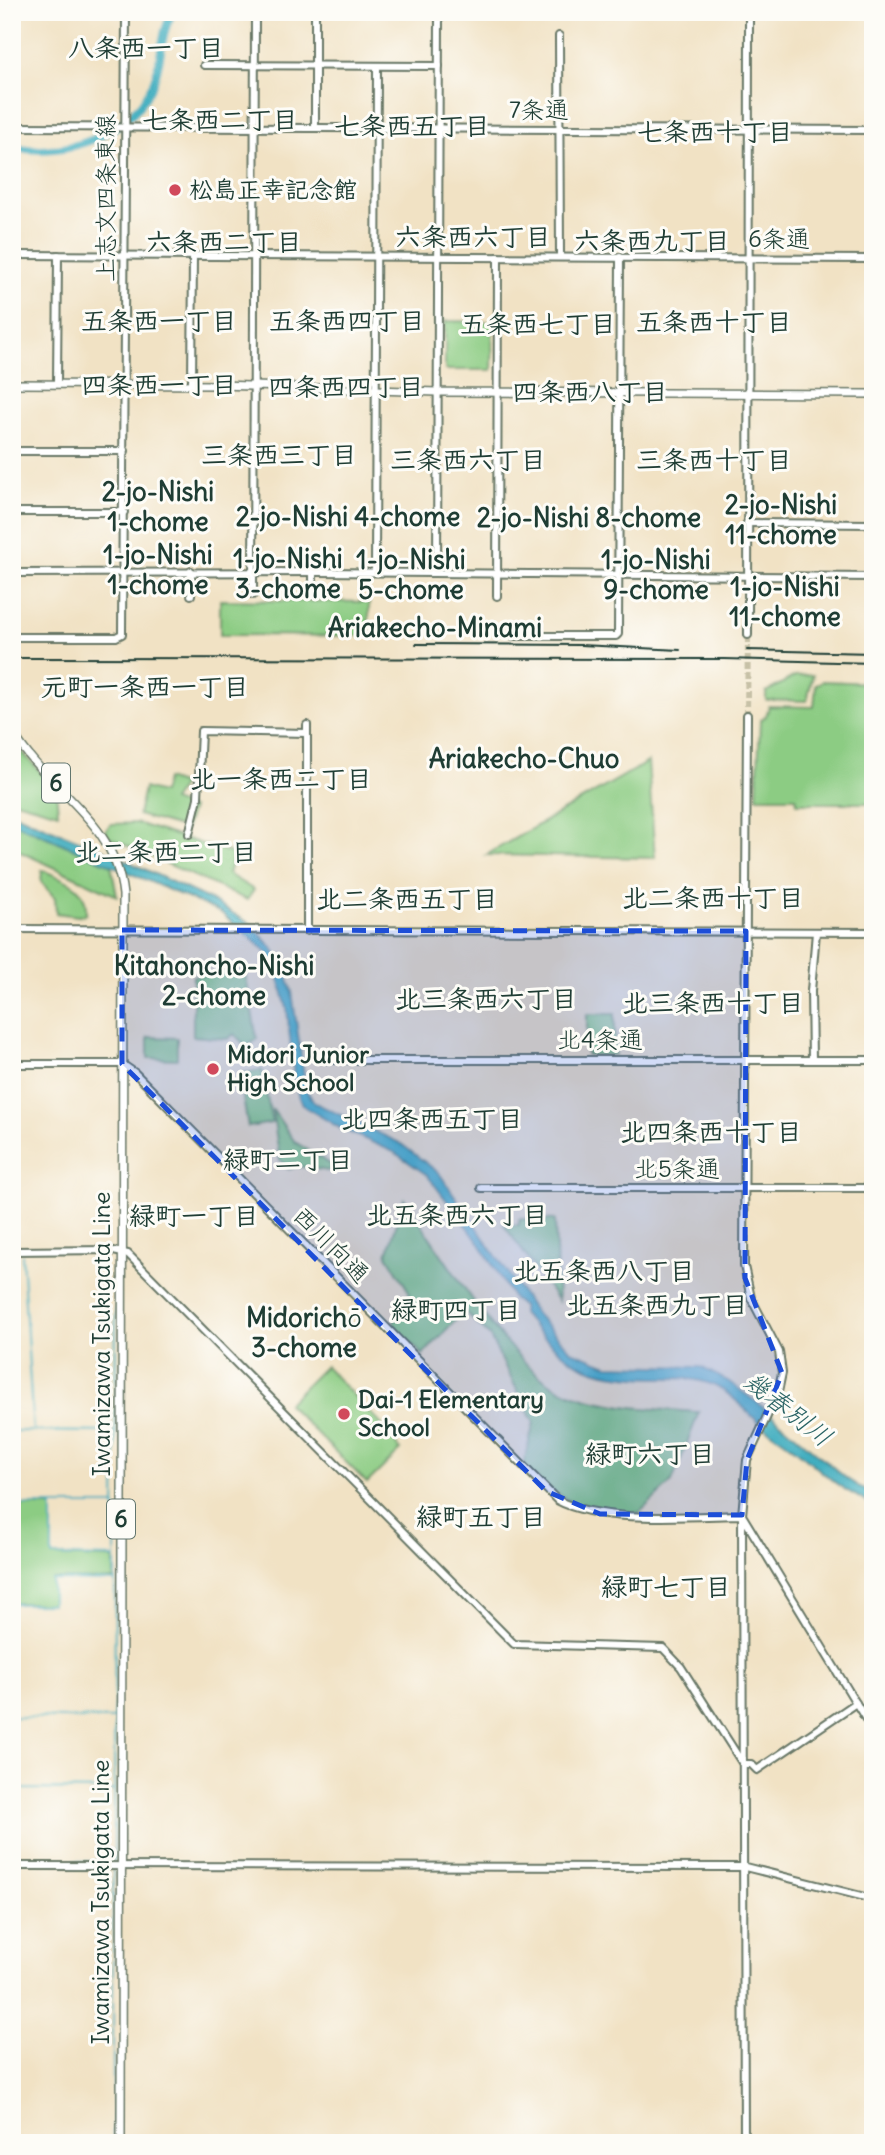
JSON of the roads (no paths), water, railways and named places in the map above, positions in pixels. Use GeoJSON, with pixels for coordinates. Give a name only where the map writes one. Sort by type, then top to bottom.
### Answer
{"type":"FeatureCollection","features":[{"type":"Feature","properties":{"kind":"main road"},"geometry":{"type":"LineString","coordinates":[[12,384],[253,385],[437,393],[873,394]]}},
{"type":"Feature","properties":{"kind":"main road","name":"Iwamizawa Tsukigata Line"},"geometry":{"type":"LineString","coordinates":[[13,732],[30,756],[102,832],[115,860],[123,895],[119,1865],[121,2143]]}},
{"type":"Feature","properties":{"kind":"street","name":"上志文四条東線"},"geometry":{"type":"LineString","coordinates":[[12,637],[120,636],[125,571],[126,12]]}},
{"type":"Feature","properties":{"kind":"street"},"geometry":{"type":"LineString","coordinates":[[253,595],[255,12]]}},
{"type":"Feature","properties":{"kind":"street"},"geometry":{"type":"LineString","coordinates":[[315,12],[315,128]]}},
{"type":"Feature","properties":{"kind":"street"},"geometry":{"type":"LineString","coordinates":[[437,573],[439,12]]}},
{"type":"Feature","properties":{"kind":"street"},"geometry":{"type":"LineString","coordinates":[[748,635],[749,12]]}},
{"type":"Feature","properties":{"kind":"street"},"geometry":{"type":"LineString","coordinates":[[559,36],[560,257]]}},
{"type":"Feature","properties":{"kind":"street"},"geometry":{"type":"LineString","coordinates":[[204,65],[439,66]]}},
{"type":"Feature","properties":{"kind":"street"},"geometry":{"type":"LineString","coordinates":[[374,572],[377,66]]}},
{"type":"Feature","properties":{"kind":"street","name":"7条通"},"geometry":{"type":"LineString","coordinates":[[12,127],[873,130]]}},
{"type":"Feature","properties":{"kind":"street","name":"6条通"},"geometry":{"type":"LineString","coordinates":[[12,255],[873,259]]}},
{"type":"Feature","properties":{"kind":"street"},"geometry":{"type":"LineString","coordinates":[[57,384],[58,255]]}},
{"type":"Feature","properties":{"kind":"street"},"geometry":{"type":"LineString","coordinates":[[192,256],[192,384]]}},
{"type":"Feature","properties":{"kind":"street"},"geometry":{"type":"LineString","coordinates":[[497,596],[498,257]]}},
{"type":"Feature","properties":{"kind":"street"},"geometry":{"type":"LineString","coordinates":[[513,636],[615,636],[619,573],[620,257]]}},
{"type":"Feature","properties":{"kind":"street"},"geometry":{"type":"LineString","coordinates":[[12,451],[125,451]]}},
{"type":"Feature","properties":{"kind":"street"},"geometry":{"type":"LineString","coordinates":[[12,512],[124,512]]}},
{"type":"Feature","properties":{"kind":"street"},"geometry":{"type":"LineString","coordinates":[[747,523],[873,524]]}},
{"type":"Feature","properties":{"kind":"street"},"geometry":{"type":"LineString","coordinates":[[191,571],[191,595]]}},
{"type":"Feature","properties":{"kind":"street"},"geometry":{"type":"LineString","coordinates":[[12,573],[252,571],[873,577]]}},
{"type":"Feature","properties":{"kind":"street"},"geometry":{"type":"LineString","coordinates":[[313,572],[313,595]]}},
{"type":"Feature","properties":{"kind":"street"},"geometry":{"type":"LineString","coordinates":[[744,2143],[742,1516],[745,1470],[781,1382],[782,1363],[747,1289],[744,1266],[747,715]]}},
{"type":"Feature","properties":{"kind":"street"},"geometry":{"type":"LineString","coordinates":[[307,725],[307,930]]}},
{"type":"Feature","properties":{"kind":"street"},"geometry":{"type":"LineString","coordinates":[[189,834],[198,798],[201,731],[307,733]]}},
{"type":"Feature","properties":{"kind":"street"},"geometry":{"type":"LineString","coordinates":[[12,929],[873,932]]}},
{"type":"Feature","properties":{"kind":"street"},"geometry":{"type":"LineString","coordinates":[[812,1060],[811,991],[816,932]]}},
{"type":"Feature","properties":{"kind":"street","name":"北4条通"},"geometry":{"type":"LineString","coordinates":[[328,1060],[873,1060]]}},
{"type":"Feature","properties":{"kind":"street"},"geometry":{"type":"LineString","coordinates":[[12,1063],[122,1064]]}},
{"type":"Feature","properties":{"kind":"street","name":"西川向通"},"geometry":{"type":"LineString","coordinates":[[122,1064],[141,1079],[551,1495],[574,1508],[600,1514],[742,1516]]}},
{"type":"Feature","properties":{"kind":"street","name":"北5条通"},"geometry":{"type":"LineString","coordinates":[[481,1188],[873,1188]]}},
{"type":"Feature","properties":{"kind":"street"},"geometry":{"type":"LineString","coordinates":[[12,1251],[121,1250],[179,1305],[505,1638],[523,1646],[663,1648],[681,1667],[743,1764]]}},
{"type":"Feature","properties":{"kind":"street"},"geometry":{"type":"LineString","coordinates":[[742,1516],[873,1731]]}},
{"type":"Feature","properties":{"kind":"street"},"geometry":{"type":"LineString","coordinates":[[743,1764],[751,1764],[761,1770],[856,1703]]}},
{"type":"Feature","properties":{"kind":"street"},"geometry":{"type":"LineString","coordinates":[[12,1866],[745,1867],[873,1899]]}},
{"type":"Feature","properties":{"kind":"water"},"geometry":{"type":"Polygon","coordinates":[[[12,813],[106,851],[208,899],[251,924],[273,948],[286,972],[292,992],[306,1090],[315,1103],[400,1143],[439,1173],[537,1315],[571,1351],[608,1365],[701,1367],[728,1381],[759,1404],[847,1479],[873,1495],[873,1507],[837,1484],[767,1429],[730,1395],[713,1385],[684,1378],[631,1377],[594,1370],[566,1356],[552,1345],[522,1313],[522,1306],[513,1299],[480,1244],[427,1175],[394,1152],[340,1128],[305,1107],[299,1098],[294,1078],[287,1009],[278,975],[267,952],[220,912],[12,822],[12,813]]]}},
{"type":"Feature","properties":{"kind":"waterway"},"geometry":{"type":"LineString","coordinates":[[12,147],[33,150],[74,146],[113,129],[129,117],[143,101],[153,83],[165,30],[173,12]]}},
{"type":"Feature","properties":{"kind":"waterway"},"geometry":{"type":"LineString","coordinates":[[22,1255],[33,1431]]}},
{"type":"Feature","properties":{"kind":"waterway"},"geometry":{"type":"LineString","coordinates":[[57,1861],[114,1861],[116,1255]]}},
{"type":"Feature","properties":{"kind":"waterway"},"geometry":{"type":"LineString","coordinates":[[12,1431],[115,1432]]}},
{"type":"Feature","properties":{"kind":"waterway"},"geometry":{"type":"LineString","coordinates":[[12,1505],[115,1505]]}},
{"type":"Feature","properties":{"kind":"waterway"},"geometry":{"type":"LineString","coordinates":[[52,1505],[52,1556],[115,1557]]}},
{"type":"Feature","properties":{"kind":"waterway"},"geometry":{"type":"LineString","coordinates":[[12,1604],[52,1604],[52,1580],[114,1581]]}},
{"type":"Feature","properties":{"kind":"waterway"},"geometry":{"type":"LineString","coordinates":[[12,1717],[113,1719]]}},
{"type":"Feature","properties":{"kind":"waterway"},"geometry":{"type":"LineString","coordinates":[[12,1789],[113,1790]]}},
{"type":"Feature","properties":{"kind":"waterway"},"geometry":{"type":"LineString","coordinates":[[12,1860],[53,1861]]}},
{"type":"Feature","properties":{"kind":"waterway"},"geometry":{"type":"LineString","coordinates":[[113,1870],[113,2143]]}},
{"type":"Feature","properties":{"kind":"tunnel"},"geometry":{"type":"LineString","coordinates":[[747,715],[748,635]]}},
{"type":"Feature","properties":{"kind":"railway"},"geometry":{"type":"LineString","coordinates":[[416,644],[581,645],[680,650]]}},
{"type":"Feature","properties":{"kind":"railway"},"geometry":{"type":"LineString","coordinates":[[747,650],[873,653]]}},
{"type":"Feature","properties":{"kind":"railway"},"geometry":{"type":"LineString","coordinates":[[12,658],[725,659],[873,663]]}},
{"type":"Feature","properties":{"kind":"place","name":"松島正幸記念館"},"geometry":{"type":"Point","coordinates":[175,190]}},
{"type":"Feature","properties":{"kind":"place","name":"Midori Junior High School"},"geometry":{"type":"Point","coordinates":[213,1069]}},
{"type":"Feature","properties":{"kind":"place","name":"Dai-1 Elementary School"},"geometry":{"type":"Point","coordinates":[344,1414]}},
{"type":"Feature","properties":{"kind":"district","name":"八条西一丁目"},"geometry":{"type":"Point","coordinates":[146,48]}},
{"type":"Feature","properties":{"kind":"district","name":"七条西二丁目"},"geometry":{"type":"Point","coordinates":[220,120]}},
{"type":"Feature","properties":{"kind":"district","name":"七条西五丁目"},"geometry":{"type":"Point","coordinates":[412,126]}},
{"type":"Feature","properties":{"kind":"district","name":"七条西十丁目"},"geometry":{"type":"Point","coordinates":[715,132]}},
{"type":"Feature","properties":{"kind":"district","name":"六条西六丁目"},"geometry":{"type":"Point","coordinates":[473,237]}},
{"type":"Feature","properties":{"kind":"district","name":"六条西九丁目"},"geometry":{"type":"Point","coordinates":[652,241]}},
{"type":"Feature","properties":{"kind":"district","name":"六条西二丁目"},"geometry":{"type":"Point","coordinates":[224,242]}},
{"type":"Feature","properties":{"kind":"district","name":"五条西一丁目"},"geometry":{"type":"Point","coordinates":[159,321]}},
{"type":"Feature","properties":{"kind":"district","name":"五条西四丁目"},"geometry":{"type":"Point","coordinates":[347,321]}},
{"type":"Feature","properties":{"kind":"district","name":"五条西十丁目"},"geometry":{"type":"Point","coordinates":[714,322]}},
{"type":"Feature","properties":{"kind":"district","name":"五条西七丁目"},"geometry":{"type":"Point","coordinates":[538,324]}},
{"type":"Feature","properties":{"kind":"district","name":"四条西一丁目"},"geometry":{"type":"Point","coordinates":[159,385]}},
{"type":"Feature","properties":{"kind":"district","name":"四条西四丁目"},"geometry":{"type":"Point","coordinates":[346,387]}},
{"type":"Feature","properties":{"kind":"district","name":"四条西八丁目"},"geometry":{"type":"Point","coordinates":[590,392]}},
{"type":"Feature","properties":{"kind":"district","name":"三条西三丁目"},"geometry":{"type":"Point","coordinates":[279,455]}},
{"type":"Feature","properties":{"kind":"district","name":"三条西六丁目"},"geometry":{"type":"Point","coordinates":[468,460]}},
{"type":"Feature","properties":{"kind":"district","name":"三条西十丁目"},"geometry":{"type":"Point","coordinates":[714,460]}},
{"type":"Feature","properties":{"kind":"district","name":"2-jo-Nishi 1-chome"},"geometry":{"type":"Point","coordinates":[158,507]}},
{"type":"Feature","properties":{"kind":"district","name":"2-jo-Nishi 4-chome"},"geometry":{"type":"Point","coordinates":[348,517]}},
{"type":"Feature","properties":{"kind":"district","name":"2-jo-Nishi 8-chome"},"geometry":{"type":"Point","coordinates":[589,518]}},
{"type":"Feature","properties":{"kind":"district","name":"2-jo-Nishi 11-chome"},"geometry":{"type":"Point","coordinates":[781,520]}},
{"type":"Feature","properties":{"kind":"district","name":"1-jo-Nishi 1-chome"},"geometry":{"type":"Point","coordinates":[158,570]}},
{"type":"Feature","properties":{"kind":"district","name":"1-jo-Nishi 3-chome"},"geometry":{"type":"Point","coordinates":[288,574]}},
{"type":"Feature","properties":{"kind":"district","name":"1-jo-Nishi 5-chome"},"geometry":{"type":"Point","coordinates":[411,575]}},
{"type":"Feature","properties":{"kind":"district","name":"1-jo-Nishi 9-chome"},"geometry":{"type":"Point","coordinates":[656,575]}},
{"type":"Feature","properties":{"kind":"district","name":"1-jo-Nishi 11-chome"},"geometry":{"type":"Point","coordinates":[785,602]}},
{"type":"Feature","properties":{"kind":"district","name":"Ariakecho-Minami"},"geometry":{"type":"Point","coordinates":[435,628]}},
{"type":"Feature","properties":{"kind":"district","name":"元町一条西一丁目"},"geometry":{"type":"Point","coordinates":[145,687]}},
{"type":"Feature","properties":{"kind":"district","name":"Ariakecho-Chuo"},"geometry":{"type":"Point","coordinates":[524,759]}},
{"type":"Feature","properties":{"kind":"district","name":"北一条西二丁目"},"geometry":{"type":"Point","coordinates":[281,779]}},
{"type":"Feature","properties":{"kind":"district","name":"北二条西二丁目"},"geometry":{"type":"Point","coordinates":[166,852]}},
{"type":"Feature","properties":{"kind":"district","name":"北二条西十丁目"},"geometry":{"type":"Point","coordinates":[713,898]}},
{"type":"Feature","properties":{"kind":"district","name":"北二条西五丁目"},"geometry":{"type":"Point","coordinates":[407,899]}},
{"type":"Feature","properties":{"kind":"district","name":"Kitahoncho-Nishi 2-chome"},"geometry":{"type":"Point","coordinates":[214,981]}},
{"type":"Feature","properties":{"kind":"district","name":"北三条西六丁目"},"geometry":{"type":"Point","coordinates":[486,999]}},
{"type":"Feature","properties":{"kind":"district","name":"北三条西十丁目"},"geometry":{"type":"Point","coordinates":[713,1003]}},
{"type":"Feature","properties":{"kind":"district","name":"北四条西五丁目"},"geometry":{"type":"Point","coordinates":[432,1119]}},
{"type":"Feature","properties":{"kind":"district","name":"北四条西十丁目"},"geometry":{"type":"Point","coordinates":[711,1132]}},
{"type":"Feature","properties":{"kind":"district","name":"緑町二丁目"},"geometry":{"type":"Point","coordinates":[288,1160]}},
{"type":"Feature","properties":{"kind":"district","name":"北五条西六丁目"},"geometry":{"type":"Point","coordinates":[457,1215]}},
{"type":"Feature","properties":{"kind":"district","name":"緑町一丁目"},"geometry":{"type":"Point","coordinates":[194,1216]}},
{"type":"Feature","properties":{"kind":"district","name":"北五条西八丁目"},"geometry":{"type":"Point","coordinates":[604,1271]}},
{"type":"Feature","properties":{"kind":"district","name":"北五条西九丁目"},"geometry":{"type":"Point","coordinates":[657,1305]}},
{"type":"Feature","properties":{"kind":"district","name":"緑町四丁目"},"geometry":{"type":"Point","coordinates":[456,1310]}},
{"type":"Feature","properties":{"kind":"district","name":"Midorichō 3-chome"},"geometry":{"type":"Point","coordinates":[304,1333]}},
{"type":"Feature","properties":{"kind":"district","name":"緑町六丁目"},"geometry":{"type":"Point","coordinates":[650,1454]}},
{"type":"Feature","properties":{"kind":"district","name":"緑町五丁目"},"geometry":{"type":"Point","coordinates":[481,1517]}},
{"type":"Feature","properties":{"kind":"district","name":"緑町七丁目"},"geometry":{"type":"Point","coordinates":[666,1587]}},
{"type":"Feature","properties":{"kind":"water label","name":"幾春別川"},"geometry":{"type":"Point","coordinates":[788,1409]}}]}
